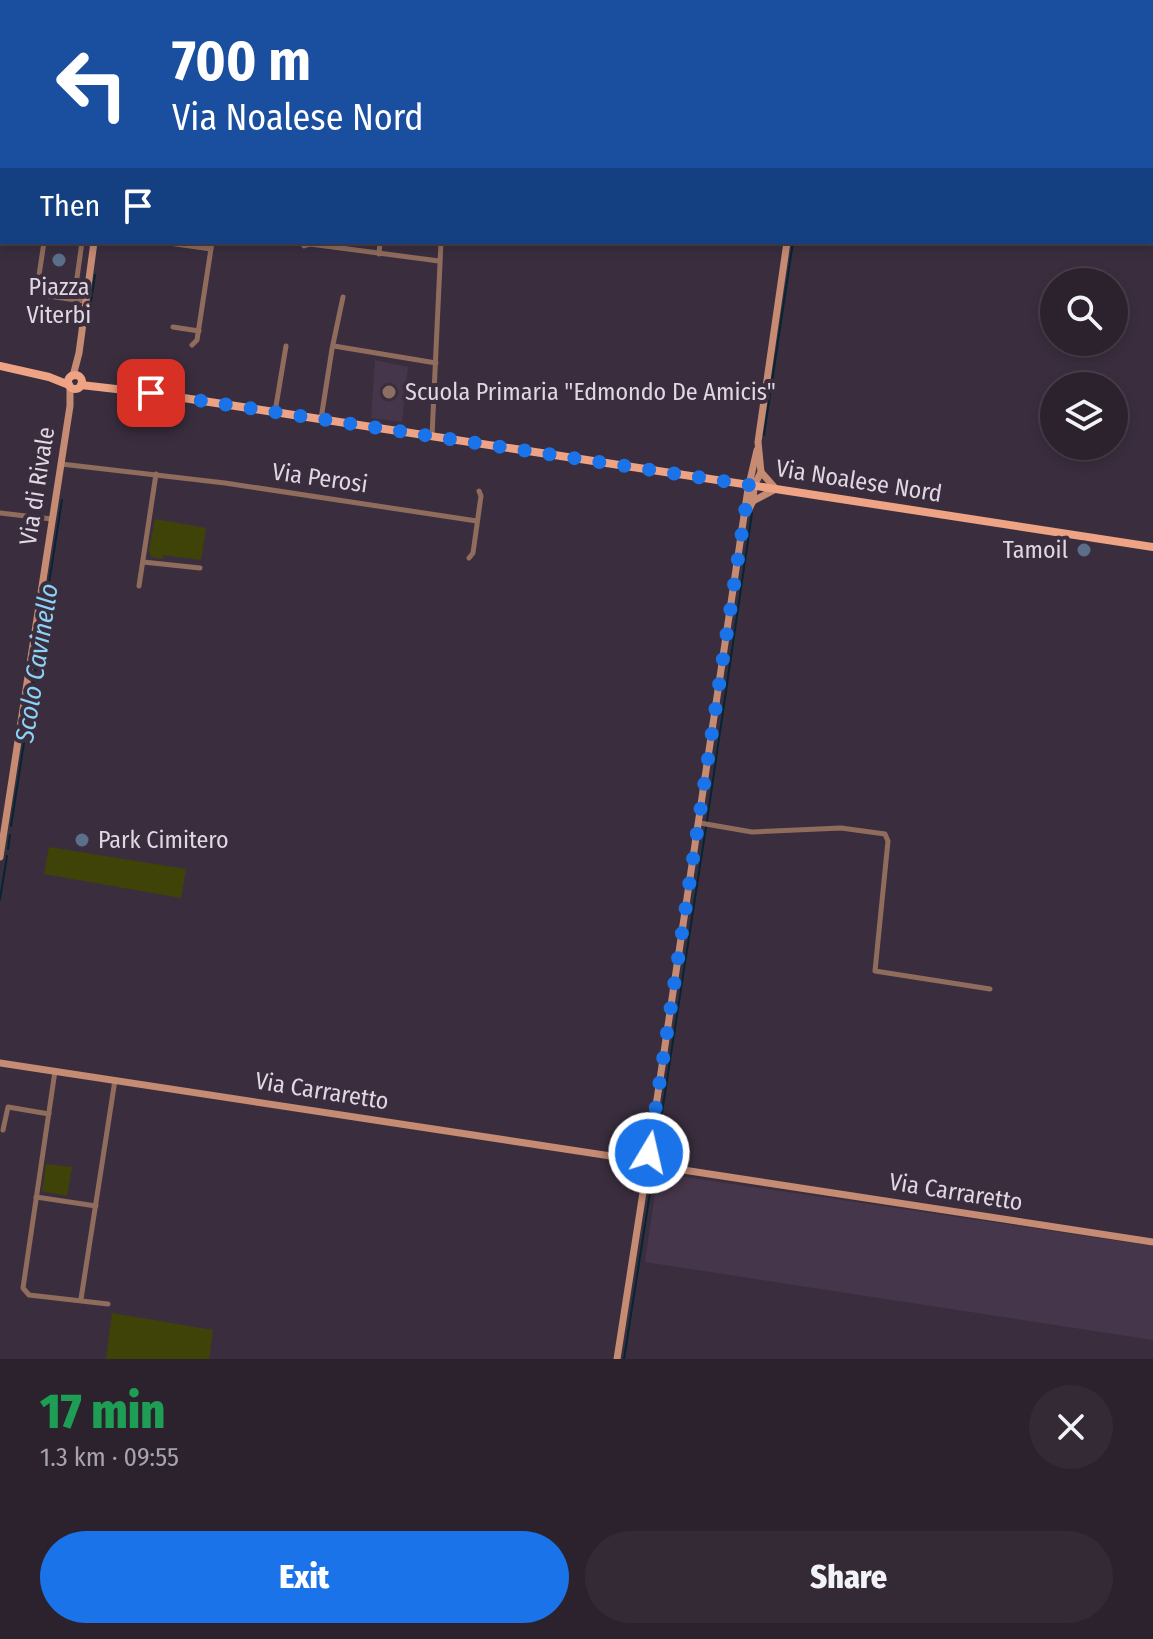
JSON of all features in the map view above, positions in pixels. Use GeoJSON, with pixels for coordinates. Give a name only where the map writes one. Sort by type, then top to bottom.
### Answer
{"type":"FeatureCollection","features":[{"type":"Feature","properties":{"kind":"main road","name":"Via Noalese Nord"},"geometry":{"type":"LineString","coordinates":[[0,366],[75,382],[1153,547]]}},
{"type":"Feature","properties":{"kind":"street"},"geometry":{"type":"LineString","coordinates":[[44,244],[38,282],[40,290],[48,296],[84,301]]}},
{"type":"Feature","properties":{"kind":"street"},"geometry":{"type":"LineString","coordinates":[[74,299],[82,244]]}},
{"type":"Feature","properties":{"kind":"street"},"geometry":{"type":"LineString","coordinates":[[75,382],[94,244]]}},
{"type":"Feature","properties":{"kind":"street"},"geometry":{"type":"LineString","coordinates":[[192,345],[199,331],[214,244]]}},
{"type":"Feature","properties":{"kind":"street"},"geometry":{"type":"LineString","coordinates":[[304,246],[310,244],[436,263],[440,260]]}},
{"type":"Feature","properties":{"kind":"street"},"geometry":{"type":"LineString","coordinates":[[379,254],[380,244]]}},
{"type":"Feature","properties":{"kind":"street"},"geometry":{"type":"LineString","coordinates":[[432,436],[441,244]]}},
{"type":"Feature","properties":{"kind":"street"},"geometry":{"type":"LineString","coordinates":[[649,1153],[705,824],[787,244]]}},
{"type":"Feature","properties":{"kind":"street"},"geometry":{"type":"LineString","coordinates":[[321,419],[343,297]]}},
{"type":"Feature","properties":{"kind":"street"},"geometry":{"type":"LineString","coordinates":[[173,327],[199,331]]}},
{"type":"Feature","properties":{"kind":"street"},"geometry":{"type":"LineString","coordinates":[[275,412],[286,346]]}},
{"type":"Feature","properties":{"kind":"street"},"geometry":{"type":"LineString","coordinates":[[334,346],[436,363]]}},
{"type":"Feature","properties":{"kind":"street","name":"Via di Rivale"},"geometry":{"type":"LineString","coordinates":[[0,857],[75,382]]}},
{"type":"Feature","properties":{"kind":"street"},"geometry":{"type":"LineString","coordinates":[[753,501],[776,489],[761,472],[757,450]]}},
{"type":"Feature","properties":{"kind":"street","name":"Via Perosi"},"geometry":{"type":"LineString","coordinates":[[61,464],[156,474],[477,521]]}},
{"type":"Feature","properties":{"kind":"street"},"geometry":{"type":"LineString","coordinates":[[746,516],[753,501],[751,485],[761,472]]}},
{"type":"Feature","properties":{"kind":"street"},"geometry":{"type":"LineString","coordinates":[[139,586],[156,474]]}},
{"type":"Feature","properties":{"kind":"street"},"geometry":{"type":"LineString","coordinates":[[469,558],[473,553],[479,491]]}},
{"type":"Feature","properties":{"kind":"street"},"geometry":{"type":"LineString","coordinates":[[0,513],[52,519]]}},
{"type":"Feature","properties":{"kind":"street"},"geometry":{"type":"LineString","coordinates":[[143,562],[200,568]]}},
{"type":"Feature","properties":{"kind":"street"},"geometry":{"type":"LineString","coordinates":[[705,824],[752,832],[841,828],[885,834],[888,841],[875,971],[990,989]]}},
{"type":"Feature","properties":{"kind":"street","name":"Via Carraretto"},"geometry":{"type":"LineString","coordinates":[[0,1063],[637,1160]]}},
{"type":"Feature","properties":{"kind":"street"},"geometry":{"type":"LineString","coordinates":[[55,1071],[24,1291],[31,1295],[108,1304]]}},
{"type":"Feature","properties":{"kind":"street"},"geometry":{"type":"LineString","coordinates":[[81,1299],[115,1080]]}},
{"type":"Feature","properties":{"kind":"street"},"geometry":{"type":"LineString","coordinates":[[3,1130],[8,1107],[49,1114]]}},
{"type":"Feature","properties":{"kind":"street"},"geometry":{"type":"LineString","coordinates":[[649,1153],[656,1157],[657,1166],[646,1173],[638,1168],[637,1160],[641,1154],[649,1153]]}},
{"type":"Feature","properties":{"kind":"street","name":"Via Carraretto"},"geometry":{"type":"LineString","coordinates":[[657,1166],[1153,1242]]}},
{"type":"Feature","properties":{"kind":"street"},"geometry":{"type":"LineString","coordinates":[[617,1359],[646,1173]]}},
{"type":"Feature","properties":{"kind":"street"},"geometry":{"type":"LineString","coordinates":[[36,1197],[96,1206]]}},
{"type":"Feature","properties":{"kind":"shaded area","name":"Scuola Primaria \"Edmondo De Amicis\""},"geometry":{"type":"Polygon","coordinates":[[[375,360],[408,367],[402,422],[371,418],[375,360]]]}},
{"type":"Feature","properties":{"kind":"shaded area"},"geometry":{"type":"Polygon","coordinates":[[[155,519],[206,528],[201,560],[163,555],[162,559],[151,557],[149,550],[155,519]]]}},
{"type":"Feature","properties":{"kind":"shaded area"},"geometry":{"type":"Polygon","coordinates":[[[49,847],[186,869],[181,898],[44,874],[49,847]]]}},
{"type":"Feature","properties":{"kind":"shaded area"},"geometry":{"type":"Polygon","coordinates":[[[46,1164],[72,1167],[67,1196],[42,1191],[46,1164]]]}},
{"type":"Feature","properties":{"kind":"shaded area"},"geometry":{"type":"Polygon","coordinates":[[[658,1173],[1153,1246],[1153,1340],[645,1262],[658,1173]]]}},
{"type":"Feature","properties":{"kind":"shaded area"},"geometry":{"type":"Polygon","coordinates":[[[112,1313],[213,1330],[209,1359],[106,1359],[112,1313]]]}},
{"type":"Feature","properties":{"kind":"waterway"},"geometry":{"type":"LineString","coordinates":[[764,435],[793,244]]}},
{"type":"Feature","properties":{"kind":"waterway","name":"Scolo Cavinello"},"geometry":{"type":"LineString","coordinates":[[88,321],[95,275]]}},
{"type":"Feature","properties":{"kind":"waterway","name":"Scolo Cavinello"},"geometry":{"type":"LineString","coordinates":[[11,826],[62,500]]}},
{"type":"Feature","properties":{"kind":"waterway"},"geometry":{"type":"LineString","coordinates":[[707,821],[752,513]]}},
{"type":"Feature","properties":{"kind":"waterway"},"geometry":{"type":"LineString","coordinates":[[657,1145],[706,827]]}},
{"type":"Feature","properties":{"kind":"waterway","name":"Scolo Cavinello"},"geometry":{"type":"LineString","coordinates":[[8,849],[10,835]]}},
{"type":"Feature","properties":{"kind":"waterway","name":"Scolo Cavinello"},"geometry":{"type":"LineString","coordinates":[[0,899],[7,856]]}},
{"type":"Feature","properties":{"kind":"waterway"},"geometry":{"type":"LineString","coordinates":[[624,1359],[652,1180]]}},
{"type":"Feature","properties":{"kind":"place","name":"Piazza Viterbi"},"geometry":{"type":"Point","coordinates":[59,260]}},
{"type":"Feature","properties":{"kind":"place","name":"Scuola Primaria \"Edmondo De Amicis\""},"geometry":{"type":"Point","coordinates":[389,392]}},
{"type":"Feature","properties":{"kind":"place","name":"Tamoil"},"geometry":{"type":"Point","coordinates":[1084,550]}},
{"type":"Feature","properties":{"kind":"place","name":"Park Cimitero"},"geometry":{"type":"Point","coordinates":[82,840]}},
{"type":"Feature","properties":{"kind":"route"},"geometry":{"type":"LineString","coordinates":[[151,393],[749,485],[649,1153]]}}]}
